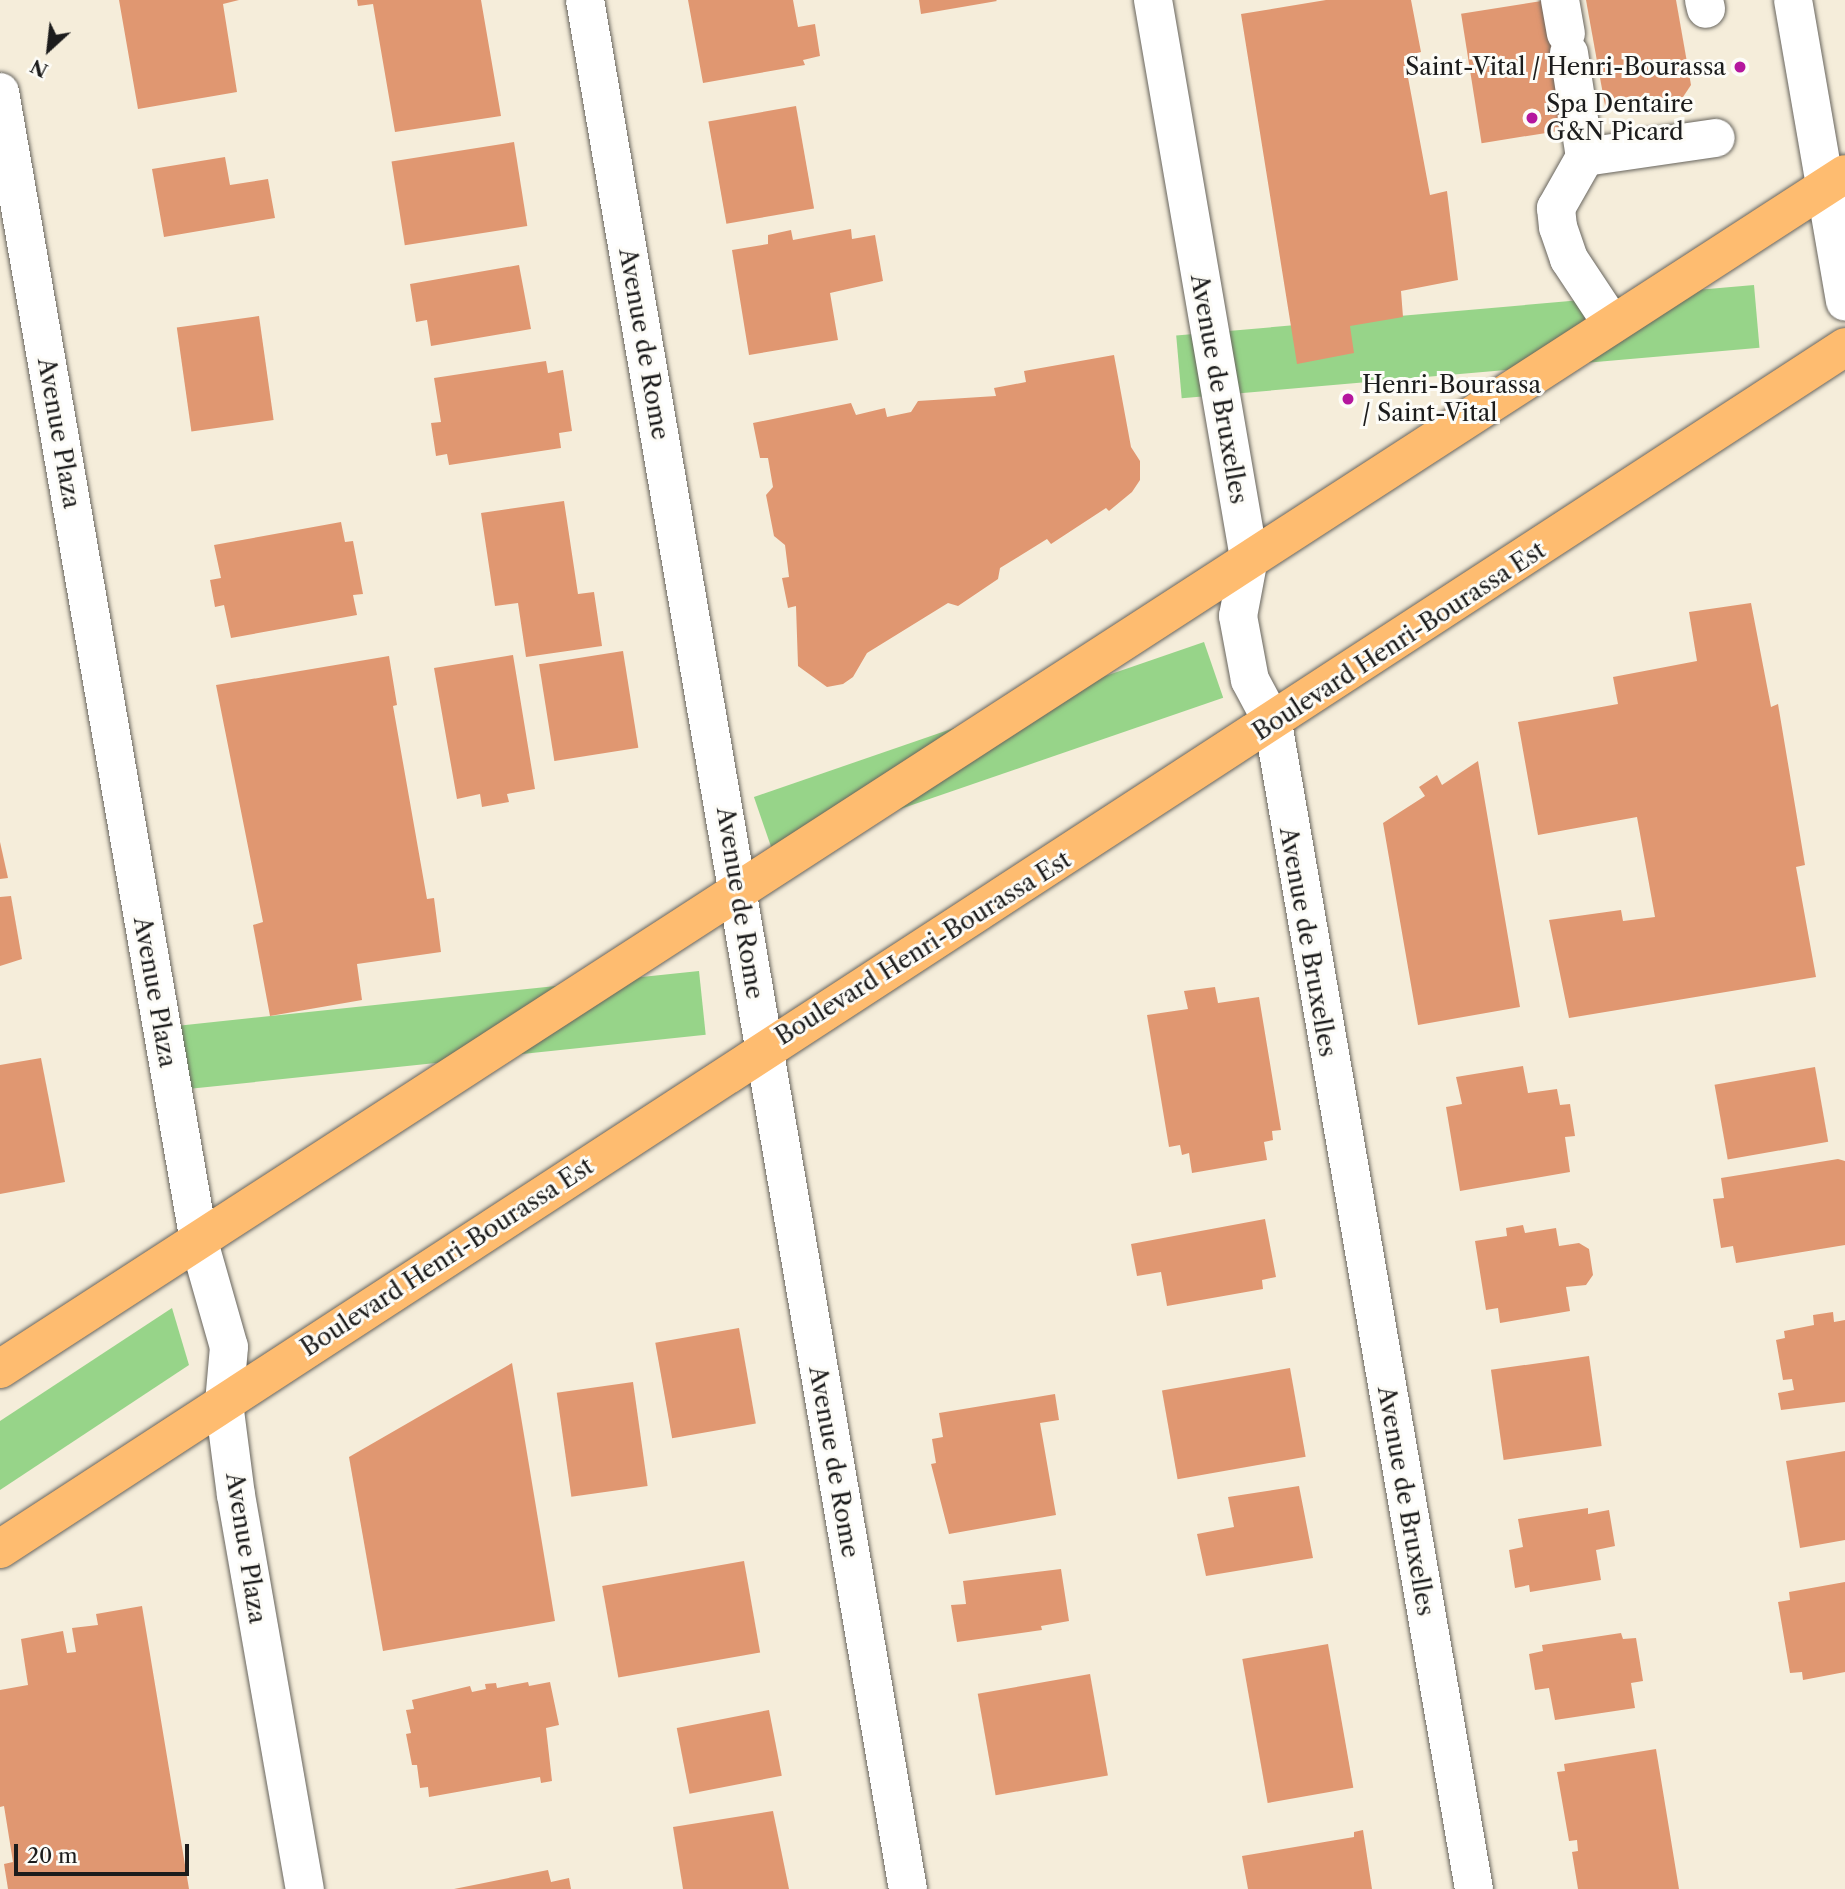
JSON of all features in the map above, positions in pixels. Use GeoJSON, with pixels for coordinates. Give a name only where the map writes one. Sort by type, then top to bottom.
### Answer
{"type":"FeatureCollection","features":[{"type":"Feature","properties":{"kind":"main road"},"geometry":{"type":"LineString","coordinates":[[0,1368],[199,1242],[1835,180]]}},
{"type":"Feature","properties":{"kind":"main road","name":"Boulevard Henri-Bourassa Est"},"geometry":{"type":"LineString","coordinates":[[0,1549],[762,1049],[1273,723],[1845,346]]}},
{"type":"Feature","properties":{"kind":"street","name":"Avenue de Rome"},"geometry":{"type":"LineString","coordinates":[[585,0],[739,889],[762,1049],[908,1889]]}},
{"type":"Feature","properties":{"kind":"street","name":"Avenue de Bruxelles"},"geometry":{"type":"LineString","coordinates":[[1153,0],[1249,558],[1238,616],[1250,680],[1273,723],[1474,1889]]}},
{"type":"Feature","properties":{"kind":"street"},"geometry":{"type":"LineString","coordinates":[[1793,0],[1835,180],[1845,302]]}},
{"type":"Feature","properties":{"kind":"street"},"geometry":{"type":"LineString","coordinates":[[1565,28],[1585,157],[1556,208],[1558,227],[1569,259],[1612,324]]}},
{"type":"Feature","properties":{"kind":"street","name":"Avenue Plaza"},"geometry":{"type":"LineString","coordinates":[[0,92],[199,1242],[229,1347],[224,1403],[305,1889]]}},
{"type":"Feature","properties":{"kind":"street"},"geometry":{"type":"LineString","coordinates":[[1585,157],[1716,138]]}},
{"type":"Feature","properties":{"kind":"green space"},"geometry":{"type":"Polygon","coordinates":[[[1754,285],[1759,348],[1182,398],[1176,336],[1754,285]]]}},
{"type":"Feature","properties":{"kind":"green space"},"geometry":{"type":"Polygon","coordinates":[[[1204,642],[1223,698],[773,853],[754,797],[1204,642]]]}},
{"type":"Feature","properties":{"kind":"green space"},"geometry":{"type":"Polygon","coordinates":[[[699,971],[706,1035],[169,1091],[162,1027],[699,971]]]}},
{"type":"Feature","properties":{"kind":"green space"},"geometry":{"type":"Polygon","coordinates":[[[172,1308],[189,1365],[0,1490],[0,1421],[172,1308]]]}},
{"type":"Feature","properties":{"kind":"building"},"geometry":{"type":"Polygon","coordinates":[[[119,0],[239,0],[223,4],[237,92],[138,109],[119,0]]]}},
{"type":"Feature","properties":{"kind":"building"},"geometry":{"type":"Polygon","coordinates":[[[357,0],[481,0],[501,116],[395,132],[373,4],[358,6],[357,0]]]}},
{"type":"Feature","properties":{"kind":"building"},"geometry":{"type":"Polygon","coordinates":[[[688,0],[793,0],[798,27],[815,24],[820,56],[803,60],[805,65],[703,83],[688,0]]]}},
{"type":"Feature","properties":{"kind":"building"},"geometry":{"type":"Polygon","coordinates":[[[919,0],[996,0],[997,1],[921,14],[919,0]]]}},
{"type":"Feature","properties":{"kind":"building"},"geometry":{"type":"Polygon","coordinates":[[[1326,0],[1411,0],[1421,52],[1404,56],[1430,195],[1447,191],[1458,280],[1401,291],[1403,317],[1350,326],[1354,353],[1297,364],[1241,14],[1326,0]]]}},
{"type":"Feature","properties":{"kind":"building"},"geometry":{"type":"Polygon","coordinates":[[[1548,0],[1568,129],[1482,143],[1461,14],[1548,0]]]}},
{"type":"Feature","properties":{"kind":"building"},"geometry":{"type":"Polygon","coordinates":[[[1586,0],[1676,0],[1691,85],[1683,97],[1606,111],[1586,0]]]}},
{"type":"Feature","properties":{"kind":"building"},"geometry":{"type":"Polygon","coordinates":[[[796,106],[814,208],[726,224],[708,121],[796,106]]]}},
{"type":"Feature","properties":{"kind":"building"},"geometry":{"type":"Polygon","coordinates":[[[514,142],[527,226],[405,245],[392,161],[514,142]]]}},
{"type":"Feature","properties":{"kind":"building"},"geometry":{"type":"Polygon","coordinates":[[[225,157],[230,185],[268,179],[275,218],[164,237],[152,169],[225,157]]]}},
{"type":"Feature","properties":{"kind":"building"},"geometry":{"type":"Polygon","coordinates":[[[851,229],[852,239],[875,235],[883,281],[830,293],[838,340],[749,355],[732,250],[768,244],[768,235],[791,230],[793,240],[851,229]]]}},
{"type":"Feature","properties":{"kind":"building"},"geometry":{"type":"Polygon","coordinates":[[[519,265],[531,329],[431,346],[427,320],[416,322],[410,284],[519,265]]]}},
{"type":"Feature","properties":{"kind":"building"},"geometry":{"type":"Polygon","coordinates":[[[259,316],[274,420],[191,432],[177,328],[259,316]]]}},
{"type":"Feature","properties":{"kind":"building"},"geometry":{"type":"Polygon","coordinates":[[[1114,355],[1131,447],[1140,461],[1140,480],[1132,492],[1109,511],[1106,508],[1051,544],[1047,539],[1000,568],[998,579],[958,606],[948,603],[867,653],[853,677],[843,684],[827,687],[798,666],[796,606],[788,608],[782,578],[789,577],[785,545],[774,536],[766,495],[773,487],[768,458],[760,458],[753,423],[851,403],[856,415],[885,408],[887,417],[911,412],[918,401],[996,396],[994,388],[1026,382],[1024,371],[1114,355]]]}},
{"type":"Feature","properties":{"kind":"building"},"geometry":{"type":"Polygon","coordinates":[[[546,361],[548,373],[563,370],[572,431],[559,433],[561,448],[449,465],[447,454],[436,456],[431,423],[441,422],[434,378],[546,361]]]}},
{"type":"Feature","properties":{"kind":"building"},"geometry":{"type":"Polygon","coordinates":[[[564,501],[578,594],[594,592],[602,646],[526,657],[518,603],[495,606],[481,513],[564,501]]]}},
{"type":"Feature","properties":{"kind":"building"},"geometry":{"type":"Polygon","coordinates":[[[341,522],[345,542],[353,541],[363,594],[353,595],[357,615],[231,638],[224,605],[215,607],[210,580],[221,578],[214,545],[341,522]]]}},
{"type":"Feature","properties":{"kind":"building"},"geometry":{"type":"Polygon","coordinates":[[[1751,603],[1771,707],[1778,704],[1805,865],[1796,867],[1816,977],[1569,1018],[1549,920],[1621,910],[1623,921],[1655,917],[1637,817],[1538,835],[1518,722],[1618,704],[1613,677],[1697,661],[1689,612],[1751,603]]]}},
{"type":"Feature","properties":{"kind":"building"},"geometry":{"type":"Polygon","coordinates":[[[623,651],[638,748],[554,761],[539,664],[623,651]]]}},
{"type":"Feature","properties":{"kind":"building"},"geometry":{"type":"Polygon","coordinates":[[[513,655],[535,789],[507,794],[509,802],[482,807],[480,794],[457,799],[434,668],[513,655]]]}},
{"type":"Feature","properties":{"kind":"building"},"geometry":{"type":"Polygon","coordinates":[[[389,656],[397,705],[393,706],[427,899],[434,898],[441,952],[357,964],[362,1000],[270,1016],[253,925],[263,922],[216,685],[389,656]]]}},
{"type":"Feature","properties":{"kind":"building"},"geometry":{"type":"Polygon","coordinates":[[[1478,761],[1520,1007],[1418,1025],[1383,823],[1425,796],[1419,787],[1437,775],[1442,785],[1478,761]]]}},
{"type":"Feature","properties":{"kind":"building"},"geometry":{"type":"Polygon","coordinates":[[[0,842],[8,878],[0,879],[0,842]]]}},
{"type":"Feature","properties":{"kind":"building"},"geometry":{"type":"Polygon","coordinates":[[[11,896],[22,959],[0,966],[0,897],[11,896]]]}},
{"type":"Feature","properties":{"kind":"building"},"geometry":{"type":"Polygon","coordinates":[[[1215,987],[1218,1003],[1259,997],[1281,1130],[1272,1131],[1273,1140],[1264,1142],[1267,1160],[1192,1173],[1189,1153],[1182,1155],[1180,1145],[1169,1147],[1147,1015],[1188,1009],[1184,991],[1215,987]]]}},
{"type":"Feature","properties":{"kind":"building"},"geometry":{"type":"Polygon","coordinates":[[[41,1058],[65,1182],[0,1194],[0,1065],[41,1058]]]}},
{"type":"Feature","properties":{"kind":"building"},"geometry":{"type":"Polygon","coordinates":[[[1523,1066],[1528,1093],[1557,1089],[1560,1105],[1570,1104],[1575,1136],[1565,1137],[1570,1172],[1460,1191],[1446,1107],[1462,1104],[1456,1077],[1523,1066]]]}},
{"type":"Feature","properties":{"kind":"building"},"geometry":{"type":"Polygon","coordinates":[[[1815,1067],[1828,1142],[1728,1160],[1715,1085],[1815,1067]]]}},
{"type":"Feature","properties":{"kind":"building"},"geometry":{"type":"Polygon","coordinates":[[[1838,1159],[1845,1161],[1845,1245],[1736,1263],[1733,1246],[1721,1248],[1713,1199],[1724,1198],[1721,1178],[1838,1159]]]}},
{"type":"Feature","properties":{"kind":"building"},"geometry":{"type":"Polygon","coordinates":[[[1265,1219],[1276,1277],[1262,1280],[1263,1289],[1167,1306],[1161,1272],[1137,1276],[1131,1244],[1265,1219]]]}},
{"type":"Feature","properties":{"kind":"building"},"geometry":{"type":"Polygon","coordinates":[[[1523,1225],[1525,1233],[1556,1228],[1559,1246],[1579,1243],[1589,1249],[1593,1275],[1586,1285],[1566,1287],[1570,1311],[1500,1323],[1498,1308],[1486,1310],[1475,1241],[1507,1236],[1506,1228],[1523,1225]]]}},
{"type":"Feature","properties":{"kind":"building"},"geometry":{"type":"Polygon","coordinates":[[[1833,1312],[1834,1322],[1845,1320],[1845,1402],[1781,1410],[1778,1393],[1794,1390],[1792,1379],[1783,1380],[1776,1340],[1785,1338],[1784,1331],[1814,1325],[1813,1315],[1833,1312]]]}},
{"type":"Feature","properties":{"kind":"building"},"geometry":{"type":"Polygon","coordinates":[[[739,1328],[756,1424],[672,1438],[655,1343],[739,1328]]]}},
{"type":"Feature","properties":{"kind":"building"},"geometry":{"type":"Polygon","coordinates":[[[1589,1356],[1602,1446],[1504,1460],[1491,1370],[1589,1356]]]}},
{"type":"Feature","properties":{"kind":"building"},"geometry":{"type":"Polygon","coordinates":[[[512,1363],[555,1621],[383,1651],[349,1457],[512,1363]]]}},
{"type":"Feature","properties":{"kind":"building"},"geometry":{"type":"Polygon","coordinates":[[[1290,1368],[1306,1457],[1178,1479],[1162,1391],[1290,1368]]]}},
{"type":"Feature","properties":{"kind":"building"},"geometry":{"type":"Polygon","coordinates":[[[633,1382],[648,1486],[571,1497],[557,1393],[633,1382]]]}},
{"type":"Feature","properties":{"kind":"building"},"geometry":{"type":"Polygon","coordinates":[[[1055,1394],[1059,1420],[1040,1423],[1056,1515],[949,1534],[931,1464],[936,1463],[932,1439],[943,1437],[939,1413],[1055,1394]]]}},
{"type":"Feature","properties":{"kind":"building"},"geometry":{"type":"Polygon","coordinates":[[[1845,1451],[1845,1540],[1800,1548],[1786,1461],[1845,1451]]]}},
{"type":"Feature","properties":{"kind":"building"},"geometry":{"type":"Polygon","coordinates":[[[1299,1486],[1313,1558],[1206,1576],[1197,1534],[1234,1527],[1228,1497],[1299,1486]]]}},
{"type":"Feature","properties":{"kind":"building"},"geometry":{"type":"Polygon","coordinates":[[[1588,1508],[1588,1514],[1609,1510],[1615,1546],[1596,1550],[1601,1580],[1530,1592],[1529,1585],[1515,1588],[1509,1550],[1523,1547],[1518,1519],[1588,1508]]]}},
{"type":"Feature","properties":{"kind":"building"},"geometry":{"type":"Polygon","coordinates":[[[744,1561],[760,1653],[618,1678],[602,1586],[744,1561]]]}},
{"type":"Feature","properties":{"kind":"building"},"geometry":{"type":"Polygon","coordinates":[[[1061,1569],[1069,1621],[1041,1626],[1042,1630],[957,1642],[951,1605],[966,1604],[963,1581],[1061,1569]]]}},
{"type":"Feature","properties":{"kind":"building"},"geometry":{"type":"Polygon","coordinates":[[[1845,1582],[1845,1672],[1803,1680],[1802,1672],[1790,1673],[1778,1602],[1790,1600],[1789,1592],[1845,1582]]]}},
{"type":"Feature","properties":{"kind":"building"},"geometry":{"type":"Polygon","coordinates":[[[142,1606],[189,1889],[8,1889],[4,1864],[13,1862],[4,1806],[0,1807],[0,1690],[28,1685],[21,1639],[63,1631],[67,1653],[76,1652],[72,1628],[98,1625],[96,1614],[142,1606]]]}},
{"type":"Feature","properties":{"kind":"building"},"geometry":{"type":"Polygon","coordinates":[[[1621,1633],[1623,1639],[1636,1638],[1643,1681],[1631,1683],[1635,1708],[1555,1720],[1549,1688],[1535,1690],[1529,1654],[1543,1651],[1542,1645],[1621,1633]]]}},
{"type":"Feature","properties":{"kind":"building"},"geometry":{"type":"Polygon","coordinates":[[[1328,1644],[1353,1788],[1268,1803],[1242,1659],[1328,1644]]]}},
{"type":"Feature","properties":{"kind":"building"},"geometry":{"type":"Polygon","coordinates":[[[1090,1674],[1108,1775],[996,1795],[978,1694],[1090,1674]]]}},
{"type":"Feature","properties":{"kind":"building"},"geometry":{"type":"Polygon","coordinates":[[[528,1682],[529,1686],[550,1682],[559,1725],[546,1728],[552,1781],[541,1783],[540,1777],[429,1797],[428,1787],[420,1788],[417,1765],[412,1765],[406,1734],[411,1733],[406,1710],[414,1709],[412,1700],[470,1686],[472,1692],[486,1689],[485,1684],[496,1683],[497,1688],[528,1682]]]}},
{"type":"Feature","properties":{"kind":"building"},"geometry":{"type":"Polygon","coordinates":[[[769,1710],[782,1776],[690,1794],[677,1728],[769,1710]]]}},
{"type":"Feature","properties":{"kind":"building"},"geometry":{"type":"Polygon","coordinates":[[[1656,1749],[1679,1889],[1578,1889],[1572,1852],[1578,1851],[1577,1840],[1569,1841],[1557,1772],[1565,1771],[1564,1764],[1656,1749]]]}},
{"type":"Feature","properties":{"kind":"building"},"geometry":{"type":"Polygon","coordinates":[[[773,1811],[789,1889],[683,1889],[673,1827],[773,1811]]]}},
{"type":"Feature","properties":{"kind":"building"},"geometry":{"type":"Polygon","coordinates":[[[1363,1830],[1372,1889],[1248,1889],[1242,1856],[1354,1837],[1354,1832],[1363,1830]]]}},
{"type":"Feature","properties":{"kind":"building"},"geometry":{"type":"Polygon","coordinates":[[[548,1870],[551,1882],[569,1878],[571,1889],[454,1889],[548,1870]]]}},
{"type":"Feature","properties":{"kind":"place","name":"Saint-Vital / Henri-Bourassa"},"geometry":{"type":"Point","coordinates":[1740,67]}},
{"type":"Feature","properties":{"kind":"place","name":"Spa Dentaire G&N Picard"},"geometry":{"type":"Point","coordinates":[1532,118]}},
{"type":"Feature","properties":{"kind":"place","name":"Henri-Bourassa / Saint-Vital"},"geometry":{"type":"Point","coordinates":[1348,399]}}]}
